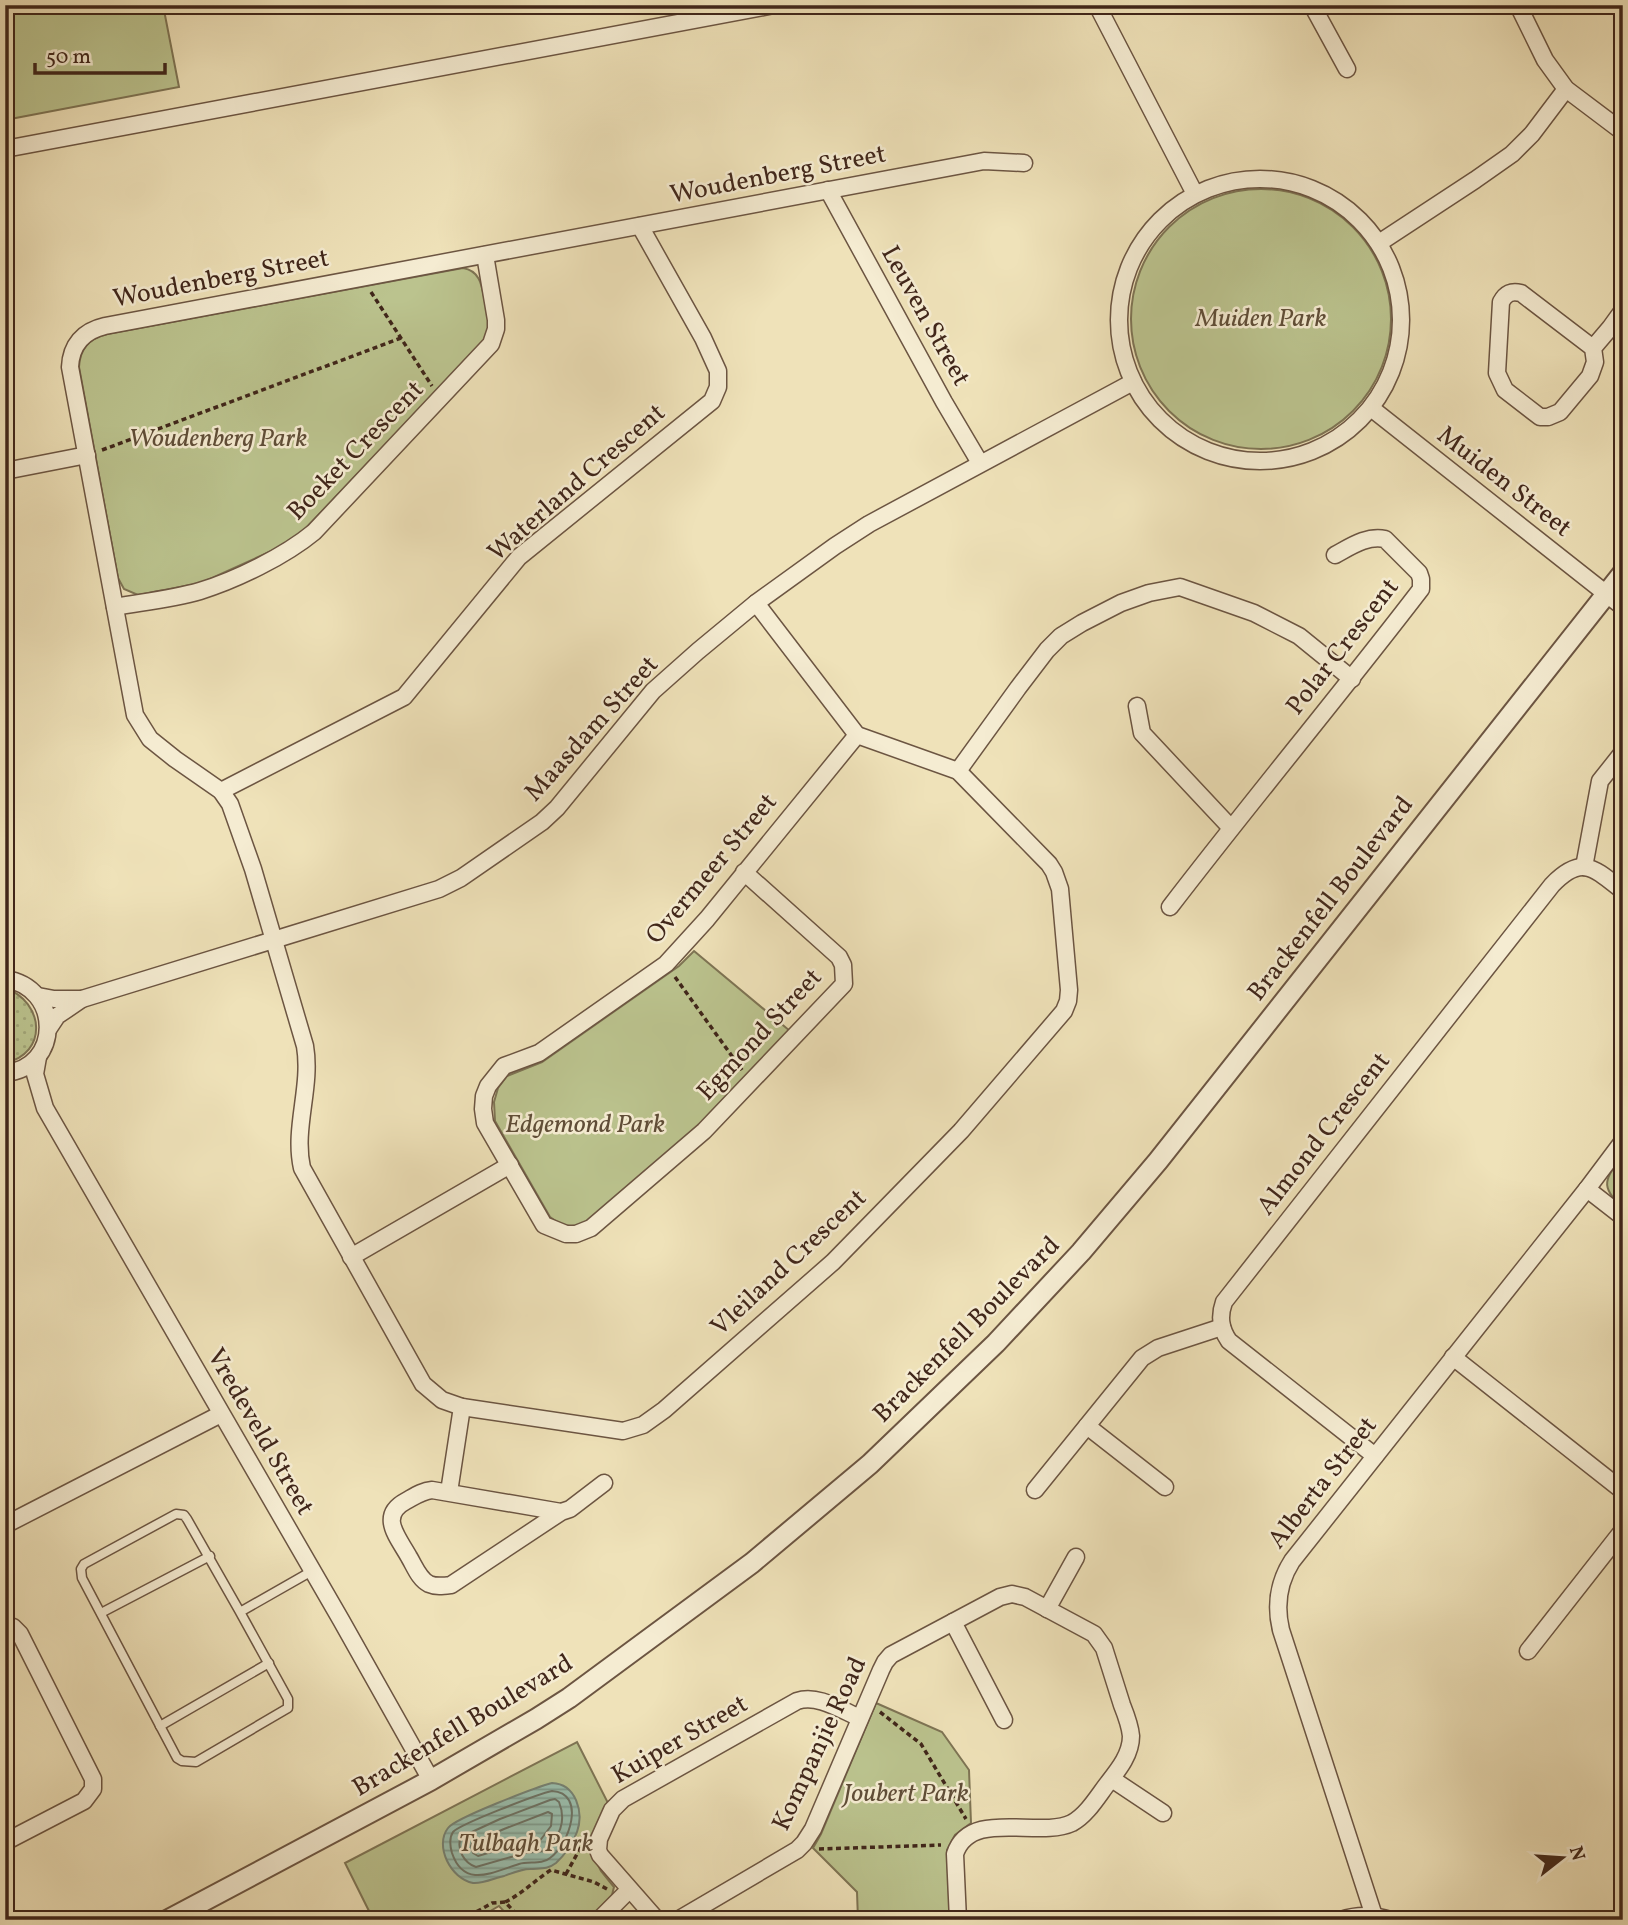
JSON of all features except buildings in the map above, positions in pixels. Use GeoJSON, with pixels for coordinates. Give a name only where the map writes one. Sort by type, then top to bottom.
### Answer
{"type":"FeatureCollection","features":[{"type":"Feature","properties":{"kind":"street"},"geometry":{"type":"LineString","coordinates":[[5,149],[774,5]]}},
{"type":"Feature","properties":{"kind":"street"},"geometry":{"type":"LineString","coordinates":[[1097,5],[1195,194]]}},
{"type":"Feature","properties":{"kind":"street"},"geometry":{"type":"LineString","coordinates":[[1312,5],[1347,69]]}},
{"type":"Feature","properties":{"kind":"street"},"geometry":{"type":"LineString","coordinates":[[1518,5],[1545,60],[1566,89],[1623,132]]}},
{"type":"Feature","properties":{"kind":"street"},"geometry":{"type":"LineString","coordinates":[[1379,243],[1512,154],[1532,134],[1566,89]]}},
{"type":"Feature","properties":{"kind":"street","name":"Woudenberg Street"},"geometry":{"type":"LineString","coordinates":[[273,940],[230,804],[221,791],[150,739],[135,715],[70,367],[76,344],[88,332],[105,326],[984,161],[1024,163]]}},
{"type":"Feature","properties":{"kind":"street"},"geometry":{"type":"LineString","coordinates":[[1252,178],[1282,179],[1311,187],[1337,201],[1361,220],[1379,243],[1395,275],[1401,310],[1400,345],[1389,379],[1371,408],[1353,427],[1332,442],[1309,453],[1284,460],[1258,462],[1208,452],[1185,440],[1164,424],[1133,382],[1122,347],[1119,311],[1126,275],[1142,242],[1165,214],[1195,194],[1223,183],[1252,178]]}},
{"type":"Feature","properties":{"kind":"street","name":"Leuven Street"},"geometry":{"type":"LineString","coordinates":[[828,190],[980,463]]}},
{"type":"Feature","properties":{"kind":"street","name":"Waterland Crescent"},"geometry":{"type":"LineString","coordinates":[[221,791],[404,696],[519,557],[712,401],[718,387],[718,371],[703,338],[640,226]]}},
{"type":"Feature","properties":{"kind":"street","name":"Boeket Crescent"},"geometry":{"type":"LineString","coordinates":[[115,607],[199,591],[287,552],[314,532],[488,350],[494,338],[496,320],[485,255]]}},
{"type":"Feature","properties":{"kind":"street"},"geometry":{"type":"LineString","coordinates":[[1593,348],[1521,293],[1513,292],[1501,302],[1497,373],[1505,390],[1540,416],[1560,412],[1590,376],[1595,362],[1593,348],[1623,310]]}},
{"type":"Feature","properties":{"kind":"street","name":"Maasdam Street"},"geometry":{"type":"LineString","coordinates":[[49,1028],[57,1016],[82,999],[439,890],[461,878],[533,829],[557,808],[653,691],[756,603],[869,524],[1133,382]]}},
{"type":"Feature","properties":{"kind":"street","name":"Muiden Street"},"geometry":{"type":"LineString","coordinates":[[1371,408],[1623,607]]}},
{"type":"Feature","properties":{"kind":"street"},"geometry":{"type":"LineString","coordinates":[[5,471],[86,455]]}},
{"type":"Feature","properties":{"kind":"street","name":"Polar Crescent"},"geometry":{"type":"LineString","coordinates":[[1170,907],[1421,589],[1422,579],[1419,573],[1385,539],[1364,540],[1335,555]]}},
{"type":"Feature","properties":{"kind":"street","name":"Brackenfell Boulevard"},"geometry":{"type":"LineString","coordinates":[[168,1920],[431,1780],[569,1698],[752,1563],[870,1464],[996,1343],[1081,1252],[1158,1161],[1623,573]]}},
{"type":"Feature","properties":{"kind":"street"},"geometry":{"type":"LineString","coordinates":[[958,771],[1018,688],[1061,636],[1082,622],[1149,593],[1180,587],[1254,613],[1299,636],[1352,679]]}},
{"type":"Feature","properties":{"kind":"street"},"geometry":{"type":"LineString","coordinates":[[756,603],[857,735]]}},
{"type":"Feature","properties":{"kind":"street"},"geometry":{"type":"LineString","coordinates":[[1137,706],[1142,733],[1231,828]]}},
{"type":"Feature","properties":{"kind":"street","name":"Vleiland Crescent"},"geometry":{"type":"LineString","coordinates":[[273,940],[308,1060],[299,1149],[302,1168],[423,1384],[442,1400],[462,1407],[623,1431],[643,1425],[664,1410],[833,1262],[961,1130],[1065,1011],[1069,989],[1060,889],[1049,864],[958,771],[857,735]]}},
{"type":"Feature","properties":{"kind":"street","name":"Overmeer Street"},"geometry":{"type":"LineString","coordinates":[[510,1165],[485,1123],[484,1096],[495,1077],[504,1066],[539,1053],[666,964],[707,919],[857,735]]}},
{"type":"Feature","properties":{"kind":"street"},"geometry":{"type":"LineString","coordinates":[[1623,752],[1600,781],[1584,867],[1599,872],[1623,891]]}},
{"type":"Feature","properties":{"kind":"street","name":"Almond Crescent"},"geometry":{"type":"LineString","coordinates":[[1222,1327],[1221,1310],[1229,1295],[1535,906],[1564,873],[1584,867]]}},
{"type":"Feature","properties":{"kind":"street","name":"Egmond Street"},"geometry":{"type":"LineString","coordinates":[[510,1165],[544,1225],[566,1234],[576,1234],[591,1228],[704,1131],[844,984],[843,965],[839,957],[744,872]]}},
{"type":"Feature","properties":{"kind":"street"},"geometry":{"type":"LineString","coordinates":[[6,977],[25,985],[38,996],[47,1011],[49,1028],[46,1043],[38,1057],[26,1066],[9,1072]]}},
{"type":"Feature","properties":{"kind":"street","name":"Maasdam Street"},"geometry":{"type":"LineString","coordinates":[[38,996],[82,999]]}},
{"type":"Feature","properties":{"kind":"street","name":"Vredeveld Street"},"geometry":{"type":"LineString","coordinates":[[38,1057],[35,1074],[46,1108]]}},
{"type":"Feature","properties":{"kind":"street","name":"Vredeveld Street"},"geometry":{"type":"LineString","coordinates":[[9,1072],[21,1079],[46,1108],[431,1780]]}},
{"type":"Feature","properties":{"kind":"street","name":"Alberta Street"},"geometry":{"type":"LineString","coordinates":[[1374,1916],[1281,1630],[1277,1605],[1281,1582],[1292,1561],[1623,1141]]}},
{"type":"Feature","properties":{"kind":"street"},"geometry":{"type":"LineString","coordinates":[[351,1257],[510,1165]]}},
{"type":"Feature","properties":{"kind":"street"},"geometry":{"type":"LineString","coordinates":[[1587,1189],[1623,1217]]}},
{"type":"Feature","properties":{"kind":"street"},"geometry":{"type":"LineString","coordinates":[[1035,1490],[1142,1358],[1149,1352],[1222,1327],[1229,1341],[1375,1456]]}},
{"type":"Feature","properties":{"kind":"street"},"geometry":{"type":"LineString","coordinates":[[1453,1357],[1623,1491]]}},
{"type":"Feature","properties":{"kind":"street"},"geometry":{"type":"LineString","coordinates":[[449,1492],[462,1407]]}},
{"type":"Feature","properties":{"kind":"street"},"geometry":{"type":"LineString","coordinates":[[5,1525],[221,1414]]}},
{"type":"Feature","properties":{"kind":"street"},"geometry":{"type":"LineString","coordinates":[[1087,1426],[1165,1487]]}},
{"type":"Feature","properties":{"kind":"street"},"geometry":{"type":"LineString","coordinates":[[561,1512],[432,1490],[422,1492],[400,1504],[391,1522],[421,1577],[436,1586],[451,1585],[561,1512],[570,1509],[604,1483]]}},
{"type":"Feature","properties":{"kind":"street"},"geometry":{"type":"LineString","coordinates":[[1528,1651],[1623,1530]]}},
{"type":"Feature","properties":{"kind":"street"},"geometry":{"type":"LineString","coordinates":[[1047,1609],[1076,1557]]}},
{"type":"Feature","properties":{"kind":"street","name":"Kompanjie Road"},"geometry":{"type":"LineString","coordinates":[[678,1920],[797,1850],[804,1843],[813,1829],[885,1662],[891,1655],[1006,1595],[1025,1597],[1094,1634],[1104,1648],[1131,1738],[1125,1760],[1112,1779],[1085,1813],[1071,1823],[1062,1826],[985,1829],[974,1832]]}},
{"type":"Feature","properties":{"kind":"street"},"geometry":{"type":"LineString","coordinates":[[953,1622],[1004,1720]]}},
{"type":"Feature","properties":{"kind":"street"},"geometry":{"type":"LineString","coordinates":[[5,1625],[20,1634],[93,1779],[93,1789],[84,1801],[5,1842]]}},
{"type":"Feature","properties":{"kind":"street","name":"Kuiper Street"},"geometry":{"type":"LineString","coordinates":[[657,1920],[624,1894],[598,1850],[599,1839],[612,1810],[623,1799],[797,1701],[816,1699],[860,1718]]}},
{"type":"Feature","properties":{"kind":"street"},"geometry":{"type":"LineString","coordinates":[[1112,1779],[1163,1813]]}},
{"type":"Feature","properties":{"kind":"street"},"geometry":{"type":"LineString","coordinates":[[958,1920],[955,1854],[961,1842],[974,1832]]}},
{"type":"Feature","properties":{"kind":"street"},"geometry":{"type":"LineString","coordinates":[[599,1920],[624,1894]]}},
{"type":"Feature","properties":{"kind":"street"},"geometry":{"type":"LineString","coordinates":[[1340,1920],[1374,1916],[1391,1920]]}},
{"type":"Feature","properties":{"kind":"lane"},"geometry":{"type":"LineString","coordinates":[[176,1514],[184,1516],[210,1556],[240,1612],[289,1704],[286,1710],[196,1762],[182,1761],[177,1758],[82,1578],[81,1569],[84,1564],[176,1514]]}},
{"type":"Feature","properties":{"kind":"lane"},"geometry":{"type":"LineString","coordinates":[[101,1613],[210,1556]]}},
{"type":"Feature","properties":{"kind":"lane"},"geometry":{"type":"LineString","coordinates":[[240,1612],[312,1571]]}},
{"type":"Feature","properties":{"kind":"lane"},"geometry":{"type":"LineString","coordinates":[[160,1726],[269,1662]]}},
{"type":"Feature","properties":{"kind":"path"},"geometry":{"type":"LineString","coordinates":[[362,278],[441,399]]}},
{"type":"Feature","properties":{"kind":"path"},"geometry":{"type":"LineString","coordinates":[[86,455],[401,338]]}},
{"type":"Feature","properties":{"kind":"path"},"geometry":{"type":"LineString","coordinates":[[666,964],[751,1082]]}},
{"type":"Feature","properties":{"kind":"path"},"geometry":{"type":"LineString","coordinates":[[867,1703],[921,1744],[974,1832]]}},
{"type":"Feature","properties":{"kind":"path"},"geometry":{"type":"LineString","coordinates":[[804,1843],[817,1849],[941,1845],[955,1854]]}},
{"type":"Feature","properties":{"kind":"path"},"geometry":{"type":"LineString","coordinates":[[462,1920],[492,1903],[505,1902],[520,1895],[536,1879],[551,1870],[624,1894]]}},
{"type":"Feature","properties":{"kind":"path"},"geometry":{"type":"LineString","coordinates":[[505,1902],[522,1920]]}},
{"type":"Feature","properties":{"kind":"green space"},"geometry":{"type":"Polygon","coordinates":[[[5,5],[163,5],[179,87],[5,120],[5,5]]]}},
{"type":"Feature","properties":{"kind":"green space","name":"Muiden Park"},"geometry":{"type":"Polygon","coordinates":[[[1261,189],[1311,199],[1333,211],[1353,227],[1369,247],[1381,269],[1391,319],[1381,369],[1369,391],[1353,411],[1333,427],[1311,439],[1261,449],[1211,439],[1189,427],[1169,411],[1153,391],[1141,369],[1131,319],[1141,269],[1153,247],[1169,227],[1189,211],[1211,199],[1261,189]]]}},
{"type":"Feature","properties":{"kind":"green space","name":"Woudenberg Park"},"geometry":{"type":"Polygon","coordinates":[[[463,268],[474,272],[481,285],[489,322],[484,341],[303,531],[289,543],[201,583],[138,595],[124,589],[118,578],[79,367],[81,355],[87,345],[107,334],[463,268]]]}},
{"type":"Feature","properties":{"kind":"green space","name":"Edgemond Park"},"geometry":{"type":"Polygon","coordinates":[[[694,951],[790,1031],[712,1115],[590,1222],[574,1226],[560,1223],[550,1217],[495,1121],[494,1102],[498,1088],[507,1076],[542,1062],[679,966],[694,951]]]}},
{"type":"Feature","properties":{"kind":"green space"},"geometry":{"type":"Polygon","coordinates":[[[5,988],[28,1004],[36,1027],[29,1049],[19,1058],[5,1063],[5,988]]]}},
{"type":"Feature","properties":{"kind":"green space"},"geometry":{"type":"Polygon","coordinates":[[[1623,1156],[1623,1207],[1610,1194],[1607,1182],[1623,1156]]]}},
{"type":"Feature","properties":{"kind":"green space","name":"Joubert Park"},"geometry":{"type":"Polygon","coordinates":[[[876,1703],[942,1732],[969,1770],[971,1823],[955,1835],[947,1850],[950,1920],[858,1920],[857,1892],[813,1848],[876,1703]]]}},
{"type":"Feature","properties":{"kind":"green space","name":"Tulbagh Park"},"geometry":{"type":"Polygon","coordinates":[[[577,1742],[608,1803],[593,1855],[614,1887],[612,1895],[588,1920],[512,1920],[499,1906],[475,1920],[389,1920],[372,1917],[345,1863],[577,1742]]]}},
{"type":"Feature","properties":{"kind":"water"},"geometry":{"type":"Polygon","coordinates":[[[552,1783],[567,1788],[572,1794],[579,1816],[577,1832],[556,1863],[546,1868],[524,1870],[477,1883],[465,1880],[452,1869],[443,1844],[448,1828],[480,1810],[552,1783]]]}}]}
